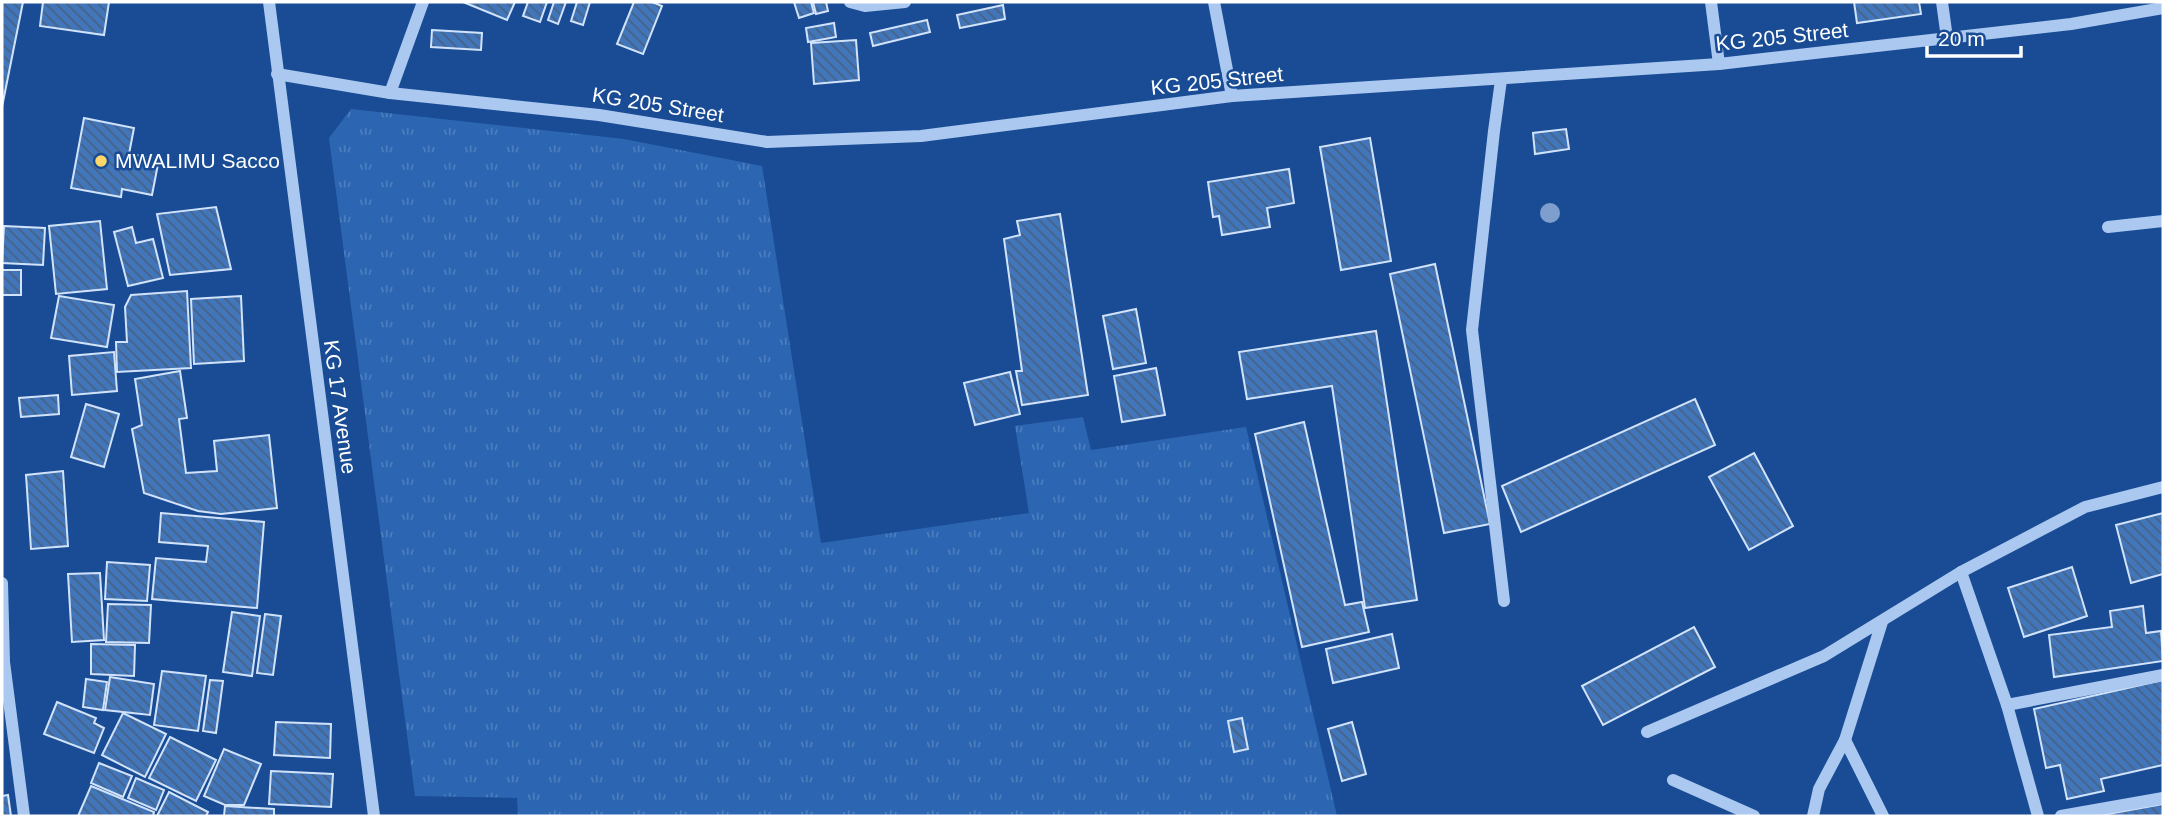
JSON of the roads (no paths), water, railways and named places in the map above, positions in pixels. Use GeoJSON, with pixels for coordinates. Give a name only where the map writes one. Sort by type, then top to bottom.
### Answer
{"type":"FeatureCollection","features":[{"type":"Feature","properties":{"kind":"street","name":"KG 17 Avenue"},"geometry":{"type":"LineString","coordinates":[[269,2],[374,816]]}},
{"type":"Feature","properties":{"kind":"street"},"geometry":{"type":"LineString","coordinates":[[390,93],[423,2]]}},
{"type":"Feature","properties":{"kind":"street"},"geometry":{"type":"LineString","coordinates":[[850,2],[864,6],[905,2]]}},
{"type":"Feature","properties":{"kind":"street"},"geometry":{"type":"LineString","coordinates":[[1214,2],[1232,96]]}},
{"type":"Feature","properties":{"kind":"street"},"geometry":{"type":"LineString","coordinates":[[1711,2],[1718,64]]}},
{"type":"Feature","properties":{"kind":"street"},"geometry":{"type":"LineString","coordinates":[[1942,2],[1947,38]]}},
{"type":"Feature","properties":{"kind":"street","name":"KG 205 Street"},"geometry":{"type":"LineString","coordinates":[[277,74],[390,93],[599,115],[767,142],[921,136],[1232,96],[1718,64],[2071,24],[2163,8]]}},
{"type":"Feature","properties":{"kind":"street"},"geometry":{"type":"LineString","coordinates":[[1501,80],[1472,330],[1504,601]]}},
{"type":"Feature","properties":{"kind":"street"},"geometry":{"type":"LineString","coordinates":[[2108,227],[2163,220]]}},
{"type":"Feature","properties":{"kind":"street"},"geometry":{"type":"LineString","coordinates":[[1647,732],[1824,656],[1961,572],[2085,507],[2163,486]]}},
{"type":"Feature","properties":{"kind":"street"},"geometry":{"type":"LineString","coordinates":[[1961,572],[2007,705],[2038,816]]}},
{"type":"Feature","properties":{"kind":"street"},"geometry":{"type":"LineString","coordinates":[[2,583],[4,662],[24,816]]}},
{"type":"Feature","properties":{"kind":"street"},"geometry":{"type":"LineString","coordinates":[[1812,816],[1819,789],[1845,740],[1882,622]]}},
{"type":"Feature","properties":{"kind":"street"},"geometry":{"type":"LineString","coordinates":[[2007,705],[2163,675]]}},
{"type":"Feature","properties":{"kind":"street"},"geometry":{"type":"LineString","coordinates":[[1845,740],[1883,816]]}},
{"type":"Feature","properties":{"kind":"street"},"geometry":{"type":"LineString","coordinates":[[1673,780],[1754,816]]}},
{"type":"Feature","properties":{"kind":"street"},"geometry":{"type":"LineString","coordinates":[[2061,816],[2163,798]]}},
{"type":"Feature","properties":{"kind":"place","name":"MWALIMU Sacco"},"geometry":{"type":"Point","coordinates":[101,161]}}]}
